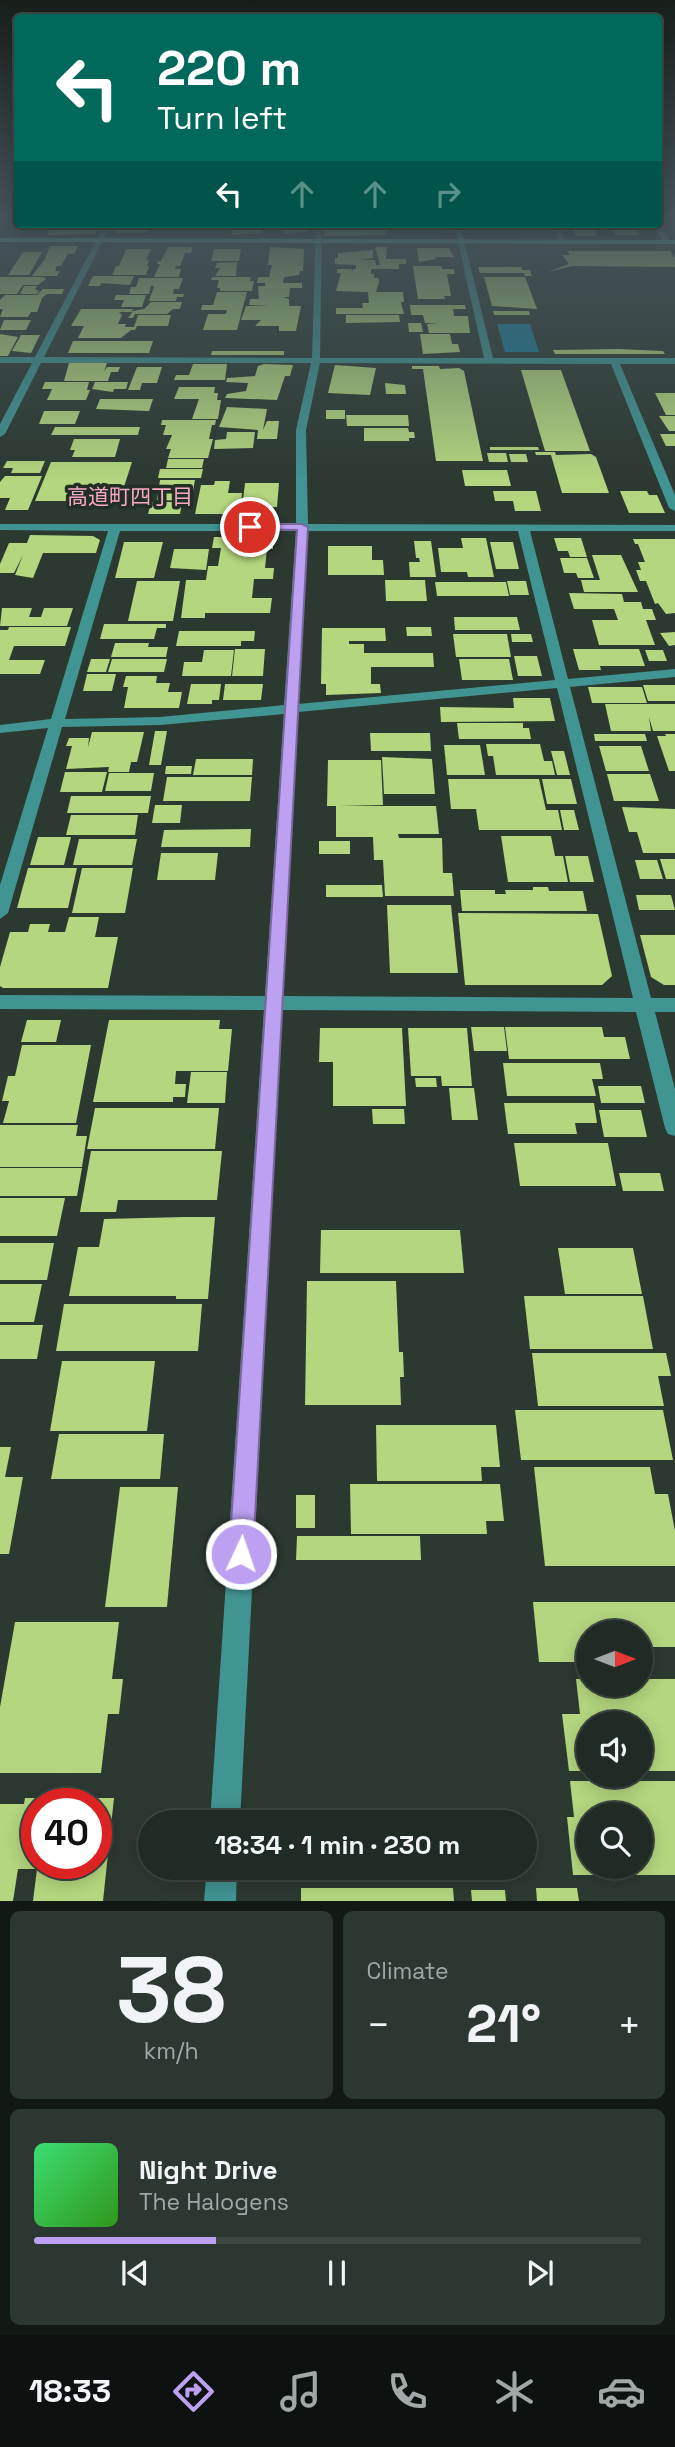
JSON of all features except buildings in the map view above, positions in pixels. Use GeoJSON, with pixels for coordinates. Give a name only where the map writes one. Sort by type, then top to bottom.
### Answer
{"type":"FeatureCollection","features":[{"type":"Feature","properties":{"kind":"street"},"geometry":{"type":"LineString","coordinates":[[0,434],[67,304]]}},
{"type":"Feature","properties":{"kind":"street"},"geometry":{"type":"LineString","coordinates":[[226,1810],[302,527],[301,430],[316,360],[317,304]]}},
{"type":"Feature","properties":{"kind":"street"},"geometry":{"type":"LineString","coordinates":[[475,304],[489,361]]}},
{"type":"Feature","properties":{"kind":"street"},"geometry":{"type":"LineString","coordinates":[[0,360],[675,362]]}},
{"type":"Feature","properties":{"kind":"street"},"geometry":{"type":"LineString","coordinates":[[614,361],[675,508]]}},
{"type":"Feature","properties":{"kind":"street"},"geometry":{"type":"LineString","coordinates":[[0,527],[675,528]]}},
{"type":"Feature","properties":{"kind":"street"},"geometry":{"type":"LineString","coordinates":[[0,913],[115,527]]}},
{"type":"Feature","properties":{"kind":"street"},"geometry":{"type":"LineString","coordinates":[[523,527],[675,1128]]}},
{"type":"Feature","properties":{"kind":"street"},"geometry":{"type":"LineString","coordinates":[[0,729],[56,723],[160,721],[675,673]]}},
{"type":"Feature","properties":{"kind":"street"},"geometry":{"type":"LineString","coordinates":[[0,1002],[675,1005]]}},
{"type":"Feature","properties":{"kind":"street"},"geometry":{"type":"LineString","coordinates":[[220,1901],[221,1880]]}},
{"type":"Feature","properties":{"kind":"water"},"geometry":{"type":"Polygon","coordinates":[[[497,324],[530,324],[539,352],[505,352],[497,324]]]}},
{"type":"Feature","properties":{"kind":"district","name":"高道町四丁目"},"geometry":{"type":"Point","coordinates":[130,496]}},
{"type":"Feature","properties":{"kind":"route"},"geometry":{"type":"LineString","coordinates":[[241,1554],[302,527],[250,527]]}}]}
